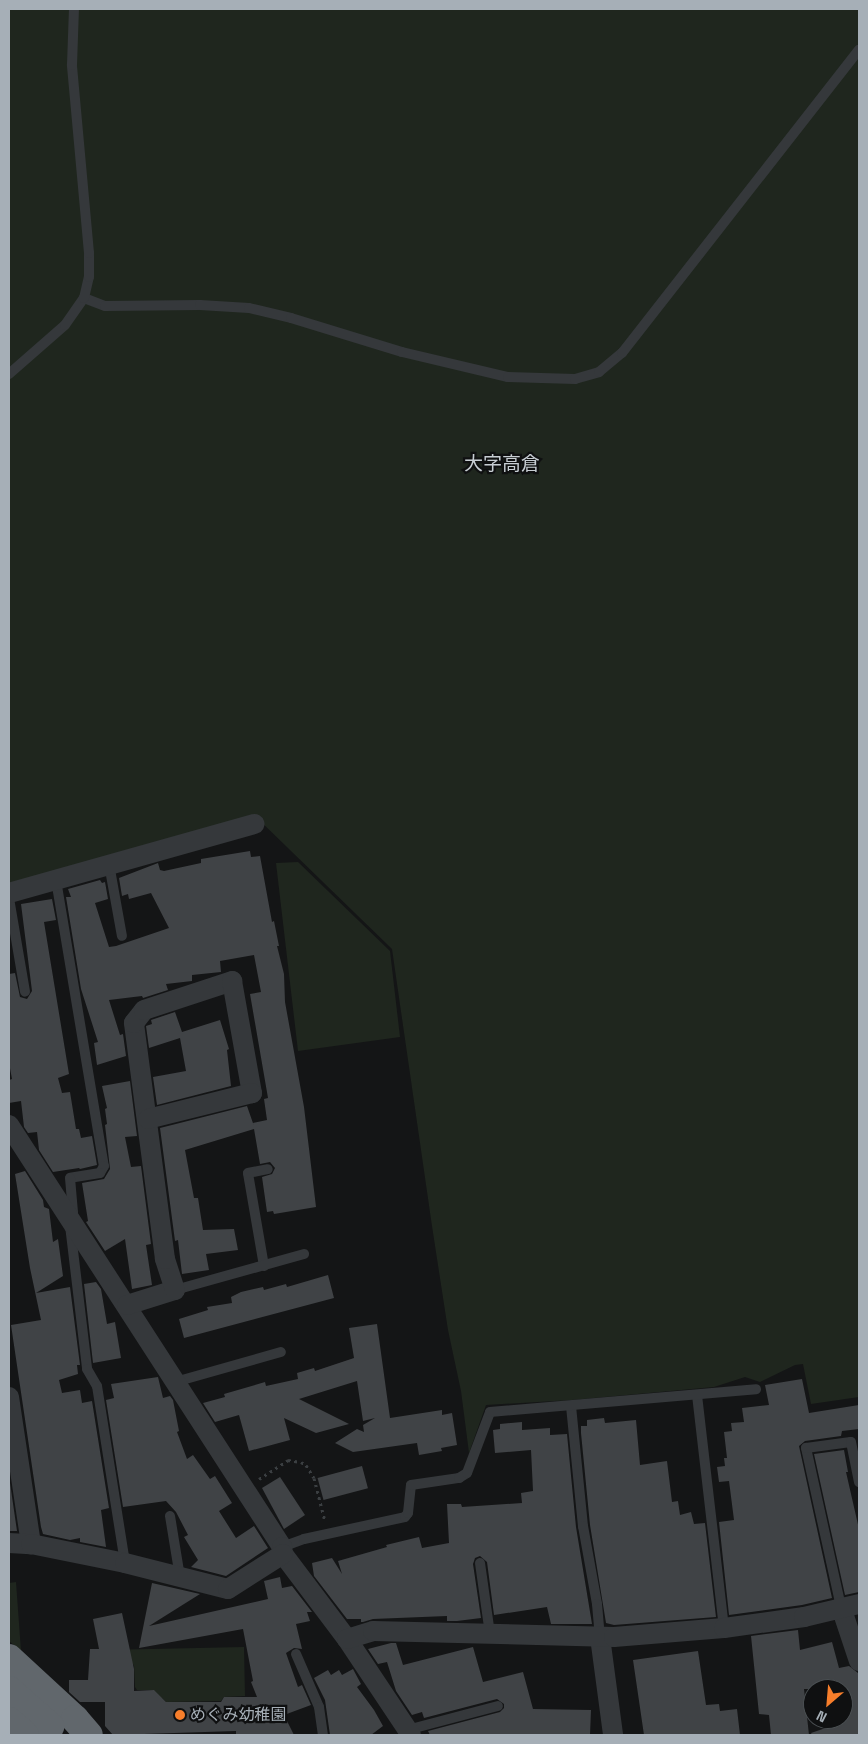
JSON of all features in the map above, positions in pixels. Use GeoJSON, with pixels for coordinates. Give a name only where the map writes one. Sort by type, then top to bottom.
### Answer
{"type":"FeatureCollection","features":[{"type":"Feature","properties":{"kind":"highway"},"geometry":{"type":"LineString","coordinates":[[9,1658],[60,1730]]}},
{"type":"Feature","properties":{"kind":"highway"},"geometry":{"type":"LineString","coordinates":[[9,1690],[60,1730]]}},
{"type":"Feature","properties":{"kind":"highway"},"geometry":{"type":"LineString","coordinates":[[9,1722],[60,1730]]}},
{"type":"Feature","properties":{"kind":"street"},"geometry":{"type":"LineString","coordinates":[[9,893],[254,824]]}},
{"type":"Feature","properties":{"kind":"street"},"geometry":{"type":"LineString","coordinates":[[127,1305],[175,1290],[165,1259],[134,1024],[144,1010],[232,980],[252,1093],[148,1119]]}},
{"type":"Feature","properties":{"kind":"street"},"geometry":{"type":"LineString","coordinates":[[9,1125],[17,1151],[69,1217],[283,1550],[347,1639],[409,1733]]}},
{"type":"Feature","properties":{"kind":"street"},"geometry":{"type":"LineString","coordinates":[[9,1397],[31,1544]]}},
{"type":"Feature","properties":{"kind":"street"},"geometry":{"type":"LineString","coordinates":[[9,1543],[31,1544],[125,1563],[228,1589],[283,1550]]}},
{"type":"Feature","properties":{"kind":"street"},"geometry":{"type":"LineString","coordinates":[[347,1639],[373,1631],[438,1631],[600,1637],[724,1628],[804,1617],[850,1606],[859,1661]]}},
{"type":"Feature","properties":{"kind":"street"},"geometry":{"type":"LineString","coordinates":[[600,1637],[613,1735]]}},
{"type":"Feature","properties":{"kind":"lane"},"geometry":{"type":"LineString","coordinates":[[9,374],[65,325],[84,298],[89,277],[89,253],[72,64],[74,9]]}},
{"type":"Feature","properties":{"kind":"lane"},"geometry":{"type":"LineString","coordinates":[[84,298],[105,306],[200,305],[249,308],[402,352],[508,377],[575,379],[599,372],[622,353],[859,50]]}},
{"type":"Feature","properties":{"kind":"lane"},"geometry":{"type":"LineString","coordinates":[[110,864],[122,936]]}},
{"type":"Feature","properties":{"kind":"lane"},"geometry":{"type":"LineString","coordinates":[[56,880],[104,1166],[100,1173],[70,1178],[73,1213],[69,1217],[87,1369],[97,1386],[125,1563]]}},
{"type":"Feature","properties":{"kind":"lane"},"geometry":{"type":"LineString","coordinates":[[9,898],[25,992]]}},
{"type":"Feature","properties":{"kind":"lane"},"geometry":{"type":"LineString","coordinates":[[264,1266],[248,1173],[268,1170]]}},
{"type":"Feature","properties":{"kind":"lane"},"geometry":{"type":"LineString","coordinates":[[175,1290],[304,1254]]}},
{"type":"Feature","properties":{"kind":"lane"},"geometry":{"type":"LineString","coordinates":[[175,1382],[281,1352]]}},
{"type":"Feature","properties":{"kind":"lane"},"geometry":{"type":"LineString","coordinates":[[283,1550],[328,1534],[405,1517],[409,1509],[412,1485],[464,1476],[468,1473],[490,1412],[756,1389]]}},
{"type":"Feature","properties":{"kind":"lane"},"geometry":{"type":"LineString","coordinates":[[697,1395],[724,1628]]}},
{"type":"Feature","properties":{"kind":"lane"},"geometry":{"type":"LineString","coordinates":[[571,1406],[582,1516],[597,1604],[600,1637]]}},
{"type":"Feature","properties":{"kind":"lane"},"geometry":{"type":"LineString","coordinates":[[850,1606],[806,1448],[850,1442],[859,1482]]}},
{"type":"Feature","properties":{"kind":"lane"},"geometry":{"type":"LineString","coordinates":[[170,1516],[180,1577]]}},
{"type":"Feature","properties":{"kind":"lane"},"geometry":{"type":"LineString","coordinates":[[480,1563],[490,1634]]}},
{"type":"Feature","properties":{"kind":"lane"},"geometry":{"type":"LineString","coordinates":[[296,1654],[320,1707],[323,1735]]}},
{"type":"Feature","properties":{"kind":"lane"},"geometry":{"type":"LineString","coordinates":[[409,1733],[498,1706]]}},
{"type":"Feature","properties":{"kind":"path"},"geometry":{"type":"LineString","coordinates":[[244,1489],[288,1460],[301,1462],[310,1471],[316,1486],[328,1534]]}},
{"type":"Feature","properties":{"kind":"shaded area"},"geometry":{"type":"Polygon","coordinates":[[[9,9],[859,9],[859,1397],[811,1404],[803,1364],[795,1365],[760,1382],[745,1377],[714,1387],[572,1400],[486,1405],[469,1453],[461,1391],[448,1330],[432,1226],[392,949],[256,817],[9,889],[9,9]]]}},
{"type":"Feature","properties":{"kind":"shaded area"},"geometry":{"type":"Polygon","coordinates":[[[298,862],[390,951],[400,1037],[298,1051],[276,863],[298,862]]]}},
{"type":"Feature","properties":{"kind":"shaded area"},"geometry":{"type":"Polygon","coordinates":[[[16,1582],[21,1651],[9,1641],[9,1583],[16,1582]]]}},
{"type":"Feature","properties":{"kind":"shaded area"},"geometry":{"type":"Polygon","coordinates":[[[244,1647],[245,1696],[224,1697],[221,1701],[166,1702],[162,1698],[155,1698],[154,1690],[137,1690],[135,1687],[134,1665],[105,1650],[244,1647]]]}},
{"type":"Feature","properties":{"kind":"building"},"geometry":{"type":"Polygon","coordinates":[[[250,851],[251,857],[260,856],[272,922],[274,921],[279,946],[277,946],[284,974],[285,1002],[304,1107],[316,1207],[274,1214],[273,1211],[267,1212],[262,1177],[272,1174],[275,1168],[270,1162],[260,1164],[254,1129],[185,1150],[194,1198],[198,1198],[203,1230],[234,1229],[238,1250],[206,1254],[209,1270],[182,1274],[178,1240],[175,1241],[160,1128],[247,1106],[254,1126],[253,1123],[267,1120],[264,1099],[268,1098],[250,994],[261,992],[254,955],[220,961],[221,972],[192,975],[192,981],[166,984],[168,990],[143,998],[142,996],[109,1000],[120,1035],[123,1034],[126,1056],[97,1065],[94,1043],[98,1042],[81,989],[66,897],[71,897],[68,889],[100,880],[102,883],[105,882],[108,899],[95,903],[109,947],[116,946],[169,928],[151,893],[129,899],[128,894],[122,896],[119,878],[158,863],[160,870],[164,871],[201,863],[201,859],[250,851]]]}},
{"type":"Feature","properties":{"kind":"building"},"geometry":{"type":"Polygon","coordinates":[[[52,899],[56,920],[44,922],[69,1074],[58,1078],[62,1093],[70,1092],[76,1129],[79,1129],[81,1138],[92,1136],[97,1165],[53,1172],[39,1150],[37,1132],[28,1133],[24,1127],[21,1101],[9,1103],[9,1080],[12,1079],[9,1063],[9,974],[15,973],[20,997],[27,999],[32,991],[21,904],[52,899]]]}},
{"type":"Feature","properties":{"kind":"building"},"geometry":{"type":"Polygon","coordinates":[[[175,1012],[182,1032],[220,1020],[229,1049],[227,1050],[231,1086],[157,1105],[153,1077],[186,1071],[180,1038],[149,1048],[146,1026],[152,1024],[151,1020],[175,1012]]]}},
{"type":"Feature","properties":{"kind":"building"},"geometry":{"type":"Polygon","coordinates":[[[130,1081],[137,1136],[125,1137],[131,1167],[141,1166],[151,1244],[146,1245],[152,1285],[132,1289],[125,1239],[105,1251],[86,1222],[88,1221],[82,1183],[104,1179],[110,1169],[105,1125],[107,1124],[105,1109],[107,1108],[102,1086],[130,1081]]]}},
{"type":"Feature","properties":{"kind":"building"},"geometry":{"type":"Polygon","coordinates":[[[25,1171],[43,1200],[44,1207],[49,1209],[53,1242],[58,1239],[63,1276],[36,1293],[70,1287],[80,1365],[77,1365],[78,1374],[59,1380],[62,1393],[80,1390],[82,1403],[92,1401],[109,1508],[101,1510],[106,1547],[80,1542],[80,1538],[70,1540],[43,1534],[41,1527],[11,1325],[41,1320],[30,1268],[15,1174],[25,1171]]]}},
{"type":"Feature","properties":{"kind":"building"},"geometry":{"type":"Polygon","coordinates":[[[328,1275],[334,1298],[184,1338],[179,1319],[208,1310],[207,1307],[232,1303],[231,1297],[241,1292],[263,1287],[264,1290],[286,1284],[287,1287],[328,1275]]]}},
{"type":"Feature","properties":{"kind":"building"},"geometry":{"type":"Polygon","coordinates":[[[96,1282],[101,1289],[107,1324],[115,1322],[121,1358],[93,1363],[84,1284],[96,1282]]]}},
{"type":"Feature","properties":{"kind":"building"},"geometry":{"type":"Polygon","coordinates":[[[377,1324],[390,1418],[442,1410],[442,1415],[452,1413],[457,1445],[441,1448],[442,1451],[419,1455],[417,1443],[353,1452],[335,1443],[357,1429],[364,1432],[363,1425],[375,1418],[363,1421],[357,1381],[299,1399],[349,1424],[316,1433],[284,1418],[290,1440],[249,1451],[239,1415],[215,1422],[203,1403],[225,1397],[224,1394],[265,1382],[266,1386],[298,1379],[297,1373],[314,1368],[315,1371],[354,1358],[349,1328],[377,1324]]]}},
{"type":"Feature","properties":{"kind":"building"},"geometry":{"type":"Polygon","coordinates":[[[158,1377],[163,1398],[170,1396],[173,1400],[179,1431],[177,1432],[187,1459],[193,1455],[210,1479],[215,1476],[232,1503],[219,1511],[236,1538],[254,1526],[268,1548],[226,1576],[191,1567],[198,1560],[184,1537],[188,1535],[176,1512],[166,1501],[123,1507],[106,1400],[114,1398],[111,1384],[158,1377]]]}},
{"type":"Feature","properties":{"kind":"building"},"geometry":{"type":"Polygon","coordinates":[[[802,1379],[809,1413],[859,1405],[859,1429],[842,1431],[841,1436],[805,1441],[799,1446],[832,1598],[802,1605],[729,1615],[719,1522],[734,1520],[729,1481],[719,1482],[717,1467],[725,1466],[724,1458],[727,1458],[724,1432],[732,1431],[731,1423],[744,1422],[742,1408],[769,1405],[765,1385],[802,1379]]]}},
{"type":"Feature","properties":{"kind":"building"},"geometry":{"type":"Polygon","coordinates":[[[604,1418],[605,1423],[636,1420],[640,1465],[667,1461],[672,1502],[678,1501],[680,1515],[691,1512],[694,1524],[705,1523],[716,1617],[614,1625],[606,1623],[590,1525],[581,1433],[581,1426],[587,1426],[587,1420],[604,1418]]]}},
{"type":"Feature","properties":{"kind":"building"},"geometry":{"type":"Polygon","coordinates":[[[522,1422],[522,1430],[550,1428],[550,1435],[567,1434],[576,1527],[592,1624],[551,1624],[547,1607],[494,1615],[487,1562],[480,1556],[475,1558],[473,1564],[481,1618],[447,1621],[447,1616],[373,1619],[363,1622],[361,1622],[361,1619],[347,1619],[314,1576],[312,1563],[332,1558],[342,1574],[338,1561],[387,1547],[386,1545],[419,1537],[422,1548],[449,1543],[447,1504],[461,1504],[462,1507],[522,1503],[521,1493],[533,1491],[531,1450],[495,1453],[493,1430],[500,1429],[500,1424],[522,1422]]]}},
{"type":"Feature","properties":{"kind":"building"},"geometry":{"type":"Polygon","coordinates":[[[844,1450],[848,1472],[846,1472],[859,1529],[859,1592],[845,1595],[814,1454],[844,1450]]]}},
{"type":"Feature","properties":{"kind":"building"},"geometry":{"type":"Polygon","coordinates":[[[362,1466],[368,1488],[324,1500],[318,1478],[362,1466]]]}},
{"type":"Feature","properties":{"kind":"building"},"geometry":{"type":"Polygon","coordinates":[[[9,1476],[17,1531],[9,1531],[9,1476]]]}},
{"type":"Feature","properties":{"kind":"building"},"geometry":{"type":"Polygon","coordinates":[[[280,1477],[305,1515],[284,1529],[262,1488],[280,1477]]]}},
{"type":"Feature","properties":{"kind":"building"},"geometry":{"type":"Polygon","coordinates":[[[280,1577],[282,1588],[292,1586],[312,1612],[307,1612],[310,1621],[296,1624],[302,1649],[294,1648],[286,1653],[298,1687],[302,1685],[311,1705],[284,1715],[294,1735],[236,1735],[236,1731],[113,1735],[105,1726],[105,1702],[80,1702],[69,1692],[69,1680],[88,1680],[90,1649],[99,1649],[93,1619],[122,1613],[134,1669],[134,1691],[154,1690],[166,1702],[221,1702],[224,1697],[257,1697],[251,1682],[253,1681],[243,1629],[139,1648],[152,1583],[200,1594],[149,1626],[268,1599],[264,1581],[280,1577]]]}},
{"type":"Feature","properties":{"kind":"building"},"geometry":{"type":"Polygon","coordinates":[[[798,1630],[800,1650],[832,1642],[839,1668],[849,1666],[858,1673],[859,1735],[812,1735],[811,1733],[823,1729],[853,1729],[853,1679],[803,1679],[803,1729],[808,1729],[809,1735],[771,1735],[769,1715],[759,1714],[751,1636],[798,1630]]]}},
{"type":"Feature","properties":{"kind":"building"},"geometry":{"type":"Polygon","coordinates":[[[396,1643],[403,1665],[473,1647],[483,1682],[523,1672],[533,1709],[591,1710],[590,1735],[430,1735],[428,1731],[500,1712],[504,1708],[504,1704],[497,1699],[424,1718],[422,1712],[412,1715],[396,1691],[387,1662],[378,1664],[368,1649],[396,1643]]]}},
{"type":"Feature","properties":{"kind":"building"},"geometry":{"type":"Polygon","coordinates":[[[698,1651],[706,1705],[719,1704],[720,1711],[737,1709],[740,1735],[644,1735],[633,1660],[698,1651]]]}},
{"type":"Feature","properties":{"kind":"building"},"geometry":{"type":"Polygon","coordinates":[[[353,1669],[361,1684],[357,1687],[383,1726],[371,1735],[330,1735],[325,1700],[314,1678],[328,1670],[331,1675],[339,1670],[342,1675],[353,1669]]]}},
{"type":"Feature","properties":{"kind":"place","name":"めぐみ幼稚園"},"geometry":{"type":"Point","coordinates":[180,1715]}},
{"type":"Feature","properties":{"kind":"district","name":"大字高倉"},"geometry":{"type":"Point","coordinates":[502,464]}}]}
